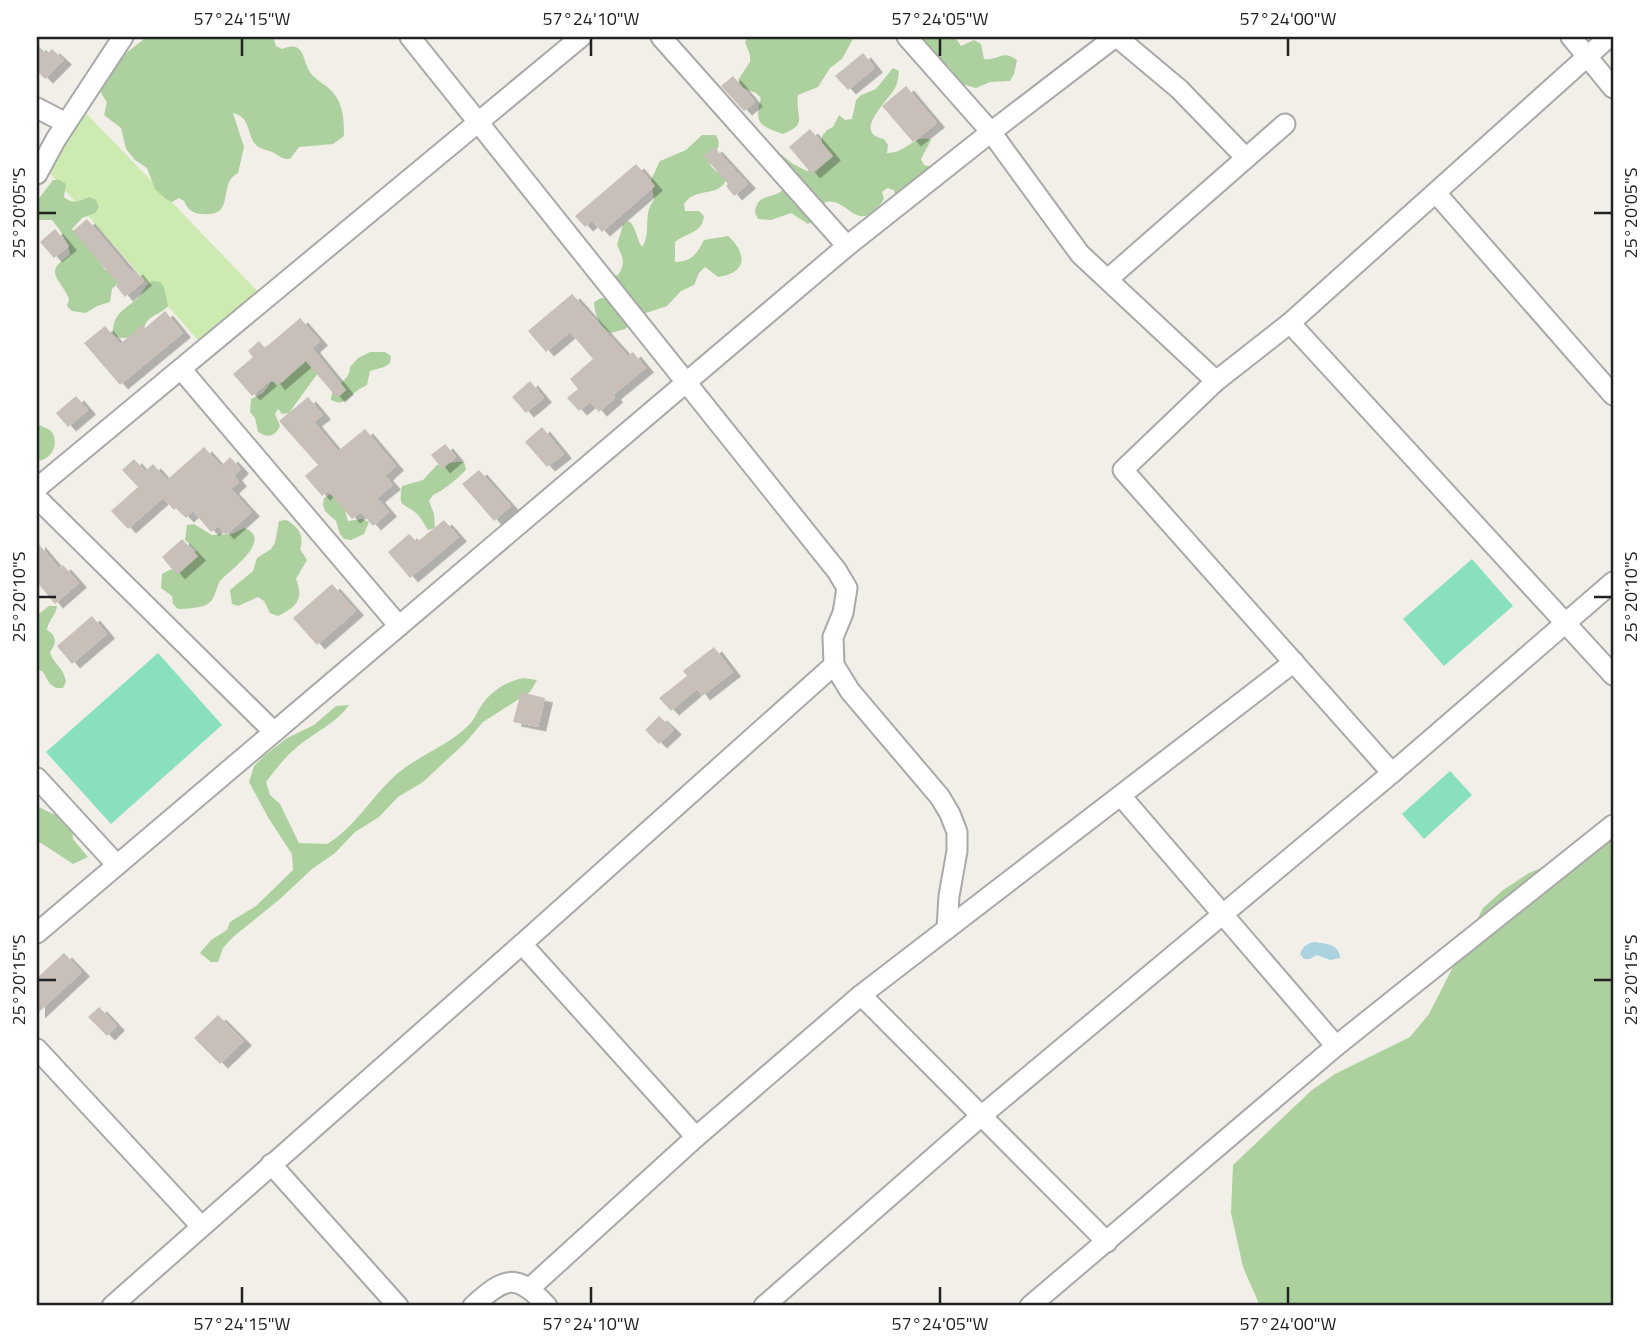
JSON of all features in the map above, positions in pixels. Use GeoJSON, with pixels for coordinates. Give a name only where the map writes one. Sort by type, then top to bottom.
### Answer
{"type":"FeatureCollection","features":[{"type":"Feature","properties":{"kind":"street"},"geometry":{"type":"LineString","coordinates":[[37,174],[66,123],[123,37]]}},
{"type":"Feature","properties":{"kind":"street"},"geometry":{"type":"LineString","coordinates":[[411,37],[837,571],[848,589],[843,613],[833,637],[834,665],[850,691],[940,797],[957,832],[947,929]]}},
{"type":"Feature","properties":{"kind":"street"},"geometry":{"type":"LineString","coordinates":[[37,488],[581,37]]}},
{"type":"Feature","properties":{"kind":"street"},"geometry":{"type":"LineString","coordinates":[[661,37],[847,246]]}},
{"type":"Feature","properties":{"kind":"street"},"geometry":{"type":"LineString","coordinates":[[908,37],[990,132],[1080,254],[1216,381]]}},
{"type":"Feature","properties":{"kind":"street"},"geometry":{"type":"LineString","coordinates":[[37,933],[847,246],[990,132],[1116,37],[1179,89],[1246,158]]}},
{"type":"Feature","properties":{"kind":"street"},"geometry":{"type":"LineString","coordinates":[[1571,37],[1613,88]]}},
{"type":"Feature","properties":{"kind":"street"},"geometry":{"type":"LineString","coordinates":[[1392,773],[1123,470],[1216,381],[1290,323],[1609,37]]}},
{"type":"Feature","properties":{"kind":"street"},"geometry":{"type":"LineString","coordinates":[[37,108],[66,123]]}},
{"type":"Feature","properties":{"kind":"street"},"geometry":{"type":"LineString","coordinates":[[1108,279],[1285,124]]}},
{"type":"Feature","properties":{"kind":"street"},"geometry":{"type":"LineString","coordinates":[[1436,193],[1613,395]]}},
{"type":"Feature","properties":{"kind":"street"},"geometry":{"type":"LineString","coordinates":[[1290,323],[1613,675]]}},
{"type":"Feature","properties":{"kind":"street"},"geometry":{"type":"LineString","coordinates":[[181,369],[399,626]]}},
{"type":"Feature","properties":{"kind":"street"},"geometry":{"type":"LineString","coordinates":[[37,498],[274,732]]}},
{"type":"Feature","properties":{"kind":"street"},"geometry":{"type":"LineString","coordinates":[[764,1306],[980,1116],[1392,773],[1613,582]]}},
{"type":"Feature","properties":{"kind":"street"},"geometry":{"type":"LineString","coordinates":[[530,1288],[696,1137],[861,995],[1294,663]]}},
{"type":"Feature","properties":{"kind":"street"},"geometry":{"type":"LineString","coordinates":[[112,1306],[834,665]]}},
{"type":"Feature","properties":{"kind":"street"},"geometry":{"type":"LineString","coordinates":[[37,778],[117,865]]}},
{"type":"Feature","properties":{"kind":"street"},"geometry":{"type":"LineString","coordinates":[[1121,796],[1336,1046]]}},
{"type":"Feature","properties":{"kind":"street"},"geometry":{"type":"LineString","coordinates":[[1030,1306],[1336,1046],[1613,825]]}},
{"type":"Feature","properties":{"kind":"street"},"geometry":{"type":"LineString","coordinates":[[522,944],[696,1137]]}},
{"type":"Feature","properties":{"kind":"street"},"geometry":{"type":"LineString","coordinates":[[861,995],[1107,1242]]}},
{"type":"Feature","properties":{"kind":"street"},"geometry":{"type":"LineString","coordinates":[[37,1049],[201,1226]]}},
{"type":"Feature","properties":{"kind":"street"},"geometry":{"type":"LineString","coordinates":[[271,1164],[398,1306]]}},
{"type":"Feature","properties":{"kind":"street"},"geometry":{"type":"LineString","coordinates":[[473,1306],[494,1287],[506,1282],[530,1288],[547,1306]]}},
{"type":"Feature","properties":{"kind":"green space"},"geometry":{"type":"Polygon","coordinates":[[[146,37],[273,37],[276,46],[282,49],[299,49],[312,74],[336,96],[343,115],[344,136],[333,144],[299,147],[290,159],[285,159],[258,147],[251,138],[244,119],[233,113],[244,147],[238,173],[228,185],[223,206],[212,214],[198,213],[190,210],[179,198],[172,202],[166,199],[155,189],[147,168],[135,160],[126,149],[121,128],[104,115],[107,102],[100,89],[106,72],[146,37]]]}},
{"type":"Feature","properties":{"kind":"green space"},"geometry":{"type":"Polygon","coordinates":[[[748,37],[853,39],[842,59],[830,68],[818,87],[798,95],[798,123],[783,134],[768,129],[760,122],[758,113],[761,98],[741,87],[738,80],[750,62],[745,42],[748,37]]]}},
{"type":"Feature","properties":{"kind":"green space"},"geometry":{"type":"Polygon","coordinates":[[[902,37],[955,37],[961,46],[974,40],[981,44],[984,59],[1008,55],[1017,60],[1014,74],[1010,81],[990,82],[976,88],[962,84],[948,66],[902,37]]]}},
{"type":"Feature","properties":{"kind":"green space"},"geometry":{"type":"Polygon","coordinates":[[[893,68],[899,71],[897,84],[871,123],[871,130],[875,136],[884,139],[888,145],[887,153],[900,150],[920,139],[931,140],[921,159],[924,165],[932,167],[897,203],[894,190],[887,188],[882,192],[884,199],[867,216],[860,216],[833,202],[825,202],[814,220],[808,224],[791,213],[771,220],[758,219],[755,213],[759,202],[784,189],[775,158],[782,155],[807,171],[821,162],[822,136],[833,127],[839,115],[845,120],[852,119],[856,100],[876,89],[893,68]]]}},
{"type":"Feature","properties":{"kind":"green space"},"geometry":{"type":"Polygon","coordinates":[[[84,111],[264,298],[204,347],[49,172],[84,111]]]}},
{"type":"Feature","properties":{"kind":"green space"},"geometry":{"type":"Polygon","coordinates":[[[702,135],[716,135],[719,145],[710,159],[711,166],[717,172],[724,168],[729,172],[721,187],[689,198],[684,204],[685,211],[699,211],[704,216],[697,230],[675,242],[675,262],[685,261],[693,256],[704,240],[728,236],[739,249],[739,267],[728,275],[718,277],[705,267],[694,285],[681,291],[667,306],[640,315],[625,329],[611,333],[598,320],[594,302],[601,298],[608,299],[611,276],[618,275],[622,267],[622,257],[617,245],[623,224],[629,221],[632,224],[642,247],[646,236],[648,211],[654,200],[651,180],[660,161],[686,150],[702,135]]]}},
{"type":"Feature","properties":{"kind":"green space"},"geometry":{"type":"Polygon","coordinates":[[[53,180],[66,184],[64,197],[70,201],[76,202],[89,197],[96,200],[99,207],[95,213],[82,218],[72,229],[105,270],[112,268],[122,279],[112,289],[110,302],[86,313],[72,311],[67,306],[69,299],[56,276],[57,266],[70,255],[64,236],[52,220],[37,220],[37,201],[53,180]]]}},
{"type":"Feature","properties":{"kind":"green space"},"geometry":{"type":"Polygon","coordinates":[[[152,281],[160,282],[164,287],[168,306],[147,321],[144,330],[129,337],[117,337],[113,334],[113,327],[117,317],[152,281]]]}},
{"type":"Feature","properties":{"kind":"green space"},"geometry":{"type":"Polygon","coordinates":[[[370,352],[385,352],[391,356],[390,363],[370,371],[367,385],[346,400],[331,400],[334,390],[347,377],[350,367],[358,358],[370,352]]]}},
{"type":"Feature","properties":{"kind":"green space"},"geometry":{"type":"Polygon","coordinates":[[[305,358],[318,373],[289,413],[282,414],[278,409],[275,414],[280,426],[276,432],[268,436],[258,432],[255,418],[250,412],[251,399],[263,393],[271,382],[283,382],[305,358]]]}},
{"type":"Feature","properties":{"kind":"green space"},"geometry":{"type":"Polygon","coordinates":[[[37,424],[52,432],[55,444],[49,456],[37,461],[37,424]]]}},
{"type":"Feature","properties":{"kind":"green space"},"geometry":{"type":"Polygon","coordinates":[[[464,462],[466,469],[429,501],[435,528],[428,530],[417,514],[401,502],[402,486],[423,480],[437,465],[464,462]]]}},
{"type":"Feature","properties":{"kind":"green space"},"geometry":{"type":"Polygon","coordinates":[[[348,483],[342,501],[348,521],[362,519],[369,522],[364,534],[351,540],[344,539],[340,534],[336,521],[325,511],[323,505],[324,498],[348,483]]]}},
{"type":"Feature","properties":{"kind":"green space"},"geometry":{"type":"Polygon","coordinates":[[[286,520],[299,532],[302,540],[300,549],[307,560],[296,579],[299,592],[297,602],[278,616],[270,613],[264,601],[258,597],[238,606],[232,604],[230,590],[253,571],[257,558],[271,549],[275,543],[279,521],[286,520]]]}},
{"type":"Feature","properties":{"kind":"green space"},"geometry":{"type":"Polygon","coordinates":[[[194,524],[212,535],[232,534],[244,528],[252,533],[255,540],[247,555],[220,581],[209,603],[178,609],[173,604],[172,596],[161,588],[162,574],[193,555],[196,550],[185,540],[187,525],[194,524]]]}},
{"type":"Feature","properties":{"kind":"green space"},"geometry":{"type":"Polygon","coordinates":[[[1472,559],[1513,606],[1444,666],[1403,619],[1472,559]]]}},
{"type":"Feature","properties":{"kind":"green space"},"geometry":{"type":"Polygon","coordinates":[[[49,606],[57,606],[47,630],[54,637],[55,643],[50,652],[65,677],[63,688],[50,684],[43,672],[37,669],[37,615],[49,606]]]}},
{"type":"Feature","properties":{"kind":"green space"},"geometry":{"type":"Polygon","coordinates":[[[158,653],[222,725],[111,824],[46,752],[158,653]]]}},
{"type":"Feature","properties":{"kind":"green space"},"geometry":{"type":"Polygon","coordinates":[[[523,678],[537,680],[530,692],[483,722],[465,743],[423,782],[398,797],[379,817],[355,832],[335,853],[312,869],[233,937],[223,948],[218,962],[211,962],[200,953],[211,940],[227,930],[230,922],[256,906],[293,870],[292,854],[249,782],[254,766],[264,756],[287,738],[314,725],[336,706],[349,705],[338,717],[292,752],[266,782],[270,795],[280,804],[299,843],[327,844],[347,829],[398,773],[471,723],[484,702],[496,690],[523,678]]]}},
{"type":"Feature","properties":{"kind":"green space"},"geometry":{"type":"Polygon","coordinates":[[[1450,771],[1472,795],[1424,839],[1402,814],[1450,771]]]}},
{"type":"Feature","properties":{"kind":"green space"},"geometry":{"type":"Polygon","coordinates":[[[37,806],[53,814],[71,817],[73,839],[88,857],[73,864],[37,843],[37,806]]]}},
{"type":"Feature","properties":{"kind":"green space"},"geometry":{"type":"Polygon","coordinates":[[[1613,833],[1613,1306],[1260,1306],[1243,1267],[1231,1213],[1233,1165],[1312,1090],[1335,1074],[1410,1037],[1429,1014],[1483,908],[1503,890],[1529,873],[1585,849],[1613,833]]]}},
{"type":"Feature","properties":{"kind":"water"},"geometry":{"type":"Polygon","coordinates":[[[1315,942],[1335,947],[1340,958],[1330,960],[1317,955],[1304,959],[1300,954],[1302,949],[1315,942]]]}},
{"type":"Feature","properties":{"kind":"building"},"geometry":{"type":"Polygon","coordinates":[[[37,45],[47,54],[52,49],[64,60],[45,79],[37,71],[37,45]]]}},
{"type":"Feature","properties":{"kind":"building"},"geometry":{"type":"Polygon","coordinates":[[[863,53],[875,68],[848,90],[835,76],[863,53]]]}},
{"type":"Feature","properties":{"kind":"building"},"geometry":{"type":"Polygon","coordinates":[[[733,76],[755,102],[744,111],[721,86],[733,76]]]}},
{"type":"Feature","properties":{"kind":"building"},"geometry":{"type":"Polygon","coordinates":[[[906,86],[937,123],[913,142],[882,106],[906,86]]]}},
{"type":"Feature","properties":{"kind":"building"},"geometry":{"type":"Polygon","coordinates":[[[810,129],[833,156],[812,174],[789,147],[810,129]]]}},
{"type":"Feature","properties":{"kind":"building"},"geometry":{"type":"Polygon","coordinates":[[[714,147],[748,184],[734,196],[726,186],[728,184],[704,156],[714,147]]]}},
{"type":"Feature","properties":{"kind":"building"},"geometry":{"type":"Polygon","coordinates":[[[636,164],[655,186],[602,232],[592,221],[585,227],[575,216],[636,164]]]}},
{"type":"Feature","properties":{"kind":"building"},"geometry":{"type":"Polygon","coordinates":[[[87,219],[132,272],[135,270],[144,281],[125,297],[116,286],[118,284],[73,231],[87,219]]]}},
{"type":"Feature","properties":{"kind":"building"},"geometry":{"type":"Polygon","coordinates":[[[55,229],[69,246],[54,258],[40,242],[55,229]]]}},
{"type":"Feature","properties":{"kind":"building"},"geometry":{"type":"Polygon","coordinates":[[[572,294],[628,356],[633,352],[646,368],[613,395],[615,398],[599,412],[590,402],[579,411],[567,398],[578,389],[570,379],[593,359],[570,332],[546,352],[528,331],[572,294]]]}},
{"type":"Feature","properties":{"kind":"building"},"geometry":{"type":"Polygon","coordinates":[[[165,311],[183,333],[120,385],[84,343],[105,326],[120,344],[142,325],[145,328],[165,311]]]}},
{"type":"Feature","properties":{"kind":"building"},"geometry":{"type":"Polygon","coordinates":[[[300,318],[320,341],[312,348],[346,390],[337,398],[306,361],[277,386],[272,379],[252,396],[233,374],[253,357],[248,351],[259,341],[265,348],[300,318]]]}},
{"type":"Feature","properties":{"kind":"building"},"geometry":{"type":"Polygon","coordinates":[[[530,381],[544,398],[526,413],[512,397],[530,381]]]}},
{"type":"Feature","properties":{"kind":"building"},"geometry":{"type":"Polygon","coordinates":[[[76,396],[88,410],[68,427],[56,413],[76,396]]]}},
{"type":"Feature","properties":{"kind":"building"},"geometry":{"type":"Polygon","coordinates":[[[308,397],[323,415],[314,422],[338,451],[365,429],[396,466],[385,476],[393,485],[377,498],[389,512],[373,526],[361,512],[352,519],[328,491],[322,496],[305,476],[318,465],[279,421],[308,397]]]}},
{"type":"Feature","properties":{"kind":"building"},"geometry":{"type":"Polygon","coordinates":[[[542,427],[564,454],[547,467],[525,442],[542,427]]]}},
{"type":"Feature","properties":{"kind":"building"},"geometry":{"type":"Polygon","coordinates":[[[445,444],[456,457],[442,469],[431,455],[445,444]]]}},
{"type":"Feature","properties":{"kind":"building"},"geometry":{"type":"Polygon","coordinates":[[[204,447],[221,466],[230,457],[241,469],[234,476],[239,482],[231,489],[252,512],[226,535],[218,526],[211,532],[193,511],[186,518],[163,498],[128,529],[111,511],[138,487],[122,470],[134,459],[145,471],[153,464],[167,480],[204,447]]]}},
{"type":"Feature","properties":{"kind":"building"},"geometry":{"type":"Polygon","coordinates":[[[479,470],[511,506],[494,521],[462,484],[479,470]]]}},
{"type":"Feature","properties":{"kind":"building"},"geometry":{"type":"Polygon","coordinates":[[[444,520],[459,537],[410,578],[388,552],[409,534],[417,542],[444,520]]]}},
{"type":"Feature","properties":{"kind":"building"},"geometry":{"type":"Polygon","coordinates":[[[182,539],[198,556],[177,575],[162,557],[182,539]]]}},
{"type":"Feature","properties":{"kind":"building"},"geometry":{"type":"Polygon","coordinates":[[[37,542],[59,568],[63,565],[79,583],[55,604],[37,582],[37,542]]]}},
{"type":"Feature","properties":{"kind":"building"},"geometry":{"type":"Polygon","coordinates":[[[332,584],[356,611],[317,645],[293,618],[332,584]]]}},
{"type":"Feature","properties":{"kind":"building"},"geometry":{"type":"Polygon","coordinates":[[[92,616],[107,634],[72,664],[57,646],[92,616]]]}},
{"type":"Feature","properties":{"kind":"building"},"geometry":{"type":"Polygon","coordinates":[[[714,647],[733,672],[702,696],[697,689],[671,711],[659,698],[687,676],[683,671],[714,647]]]}},
{"type":"Feature","properties":{"kind":"building"},"geometry":{"type":"Polygon","coordinates":[[[521,692],[545,698],[538,727],[513,722],[521,692]]]}},
{"type":"Feature","properties":{"kind":"building"},"geometry":{"type":"Polygon","coordinates":[[[659,716],[674,730],[659,744],[645,730],[659,716]]]}},
{"type":"Feature","properties":{"kind":"building"},"geometry":{"type":"Polygon","coordinates":[[[64,953],[82,972],[37,1014],[37,978],[64,953]]]}},
{"type":"Feature","properties":{"kind":"building"},"geometry":{"type":"Polygon","coordinates":[[[99,1007],[117,1026],[107,1036],[88,1017],[99,1007]]]}},
{"type":"Feature","properties":{"kind":"building"},"geometry":{"type":"Polygon","coordinates":[[[218,1015],[244,1041],[220,1064],[194,1038],[218,1015]]]}}]}
